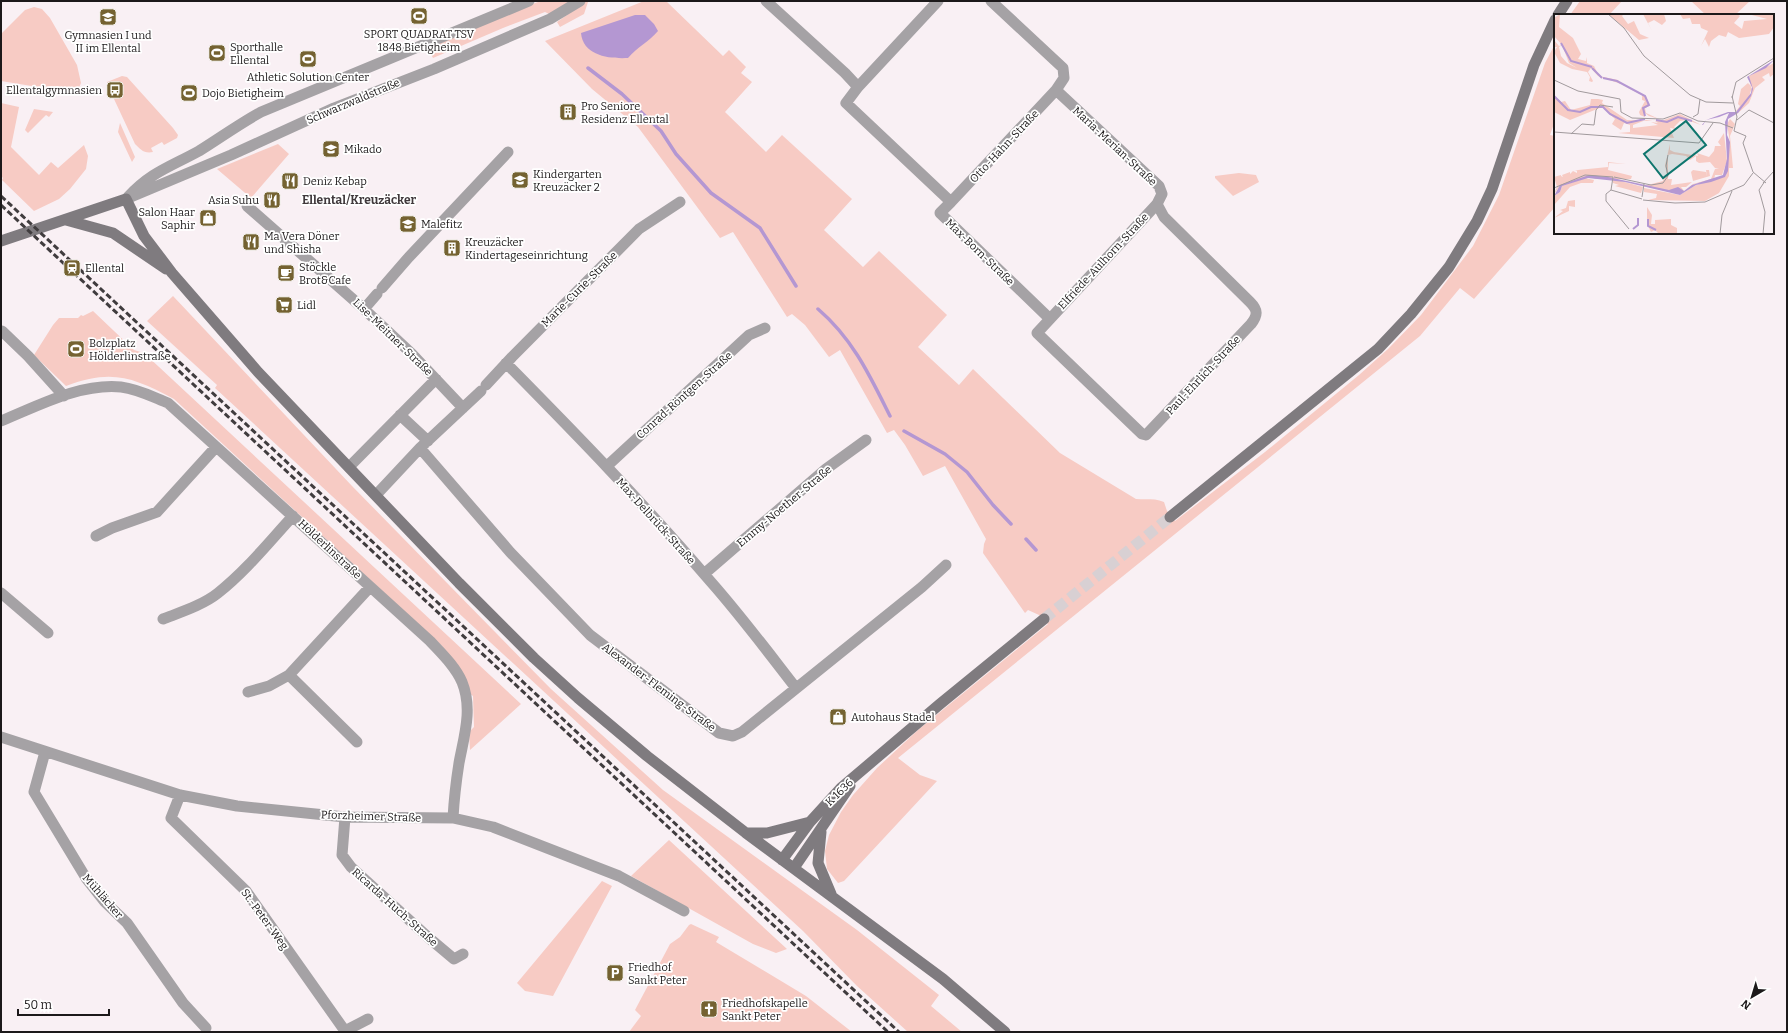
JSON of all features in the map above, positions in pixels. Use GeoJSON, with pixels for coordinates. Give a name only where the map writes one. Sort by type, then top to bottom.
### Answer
{"type":"FeatureCollection","features":[{"type":"Feature","properties":{"kind":"main road"},"geometry":{"type":"LineString","coordinates":[[1559,14],[1567,1]]}},
{"type":"Feature","properties":{"kind":"main road"},"geometry":{"type":"LineString","coordinates":[[1170,517],[1378,350],[1411,314],[1449,268],[1477,221],[1492,189],[1534,65],[1554,22]]}},
{"type":"Feature","properties":{"kind":"main road","name":"Schwarzwaldstraße"},"geometry":{"type":"LineString","coordinates":[[1,241],[126,199]]}},
{"type":"Feature","properties":{"kind":"main road"},"geometry":{"type":"LineString","coordinates":[[126,199],[144,236],[172,273],[258,372],[459,583],[534,658],[578,698],[647,756],[746,833],[943,979],[1005,1032]]}},
{"type":"Feature","properties":{"kind":"main road"},"geometry":{"type":"LineString","coordinates":[[65,220],[113,233],[172,273]]}},
{"type":"Feature","properties":{"kind":"main road","name":"K 1636"},"geometry":{"type":"LineString","coordinates":[[782,860],[810,822],[841,788],[857,776],[940,704],[1044,619]]}},
{"type":"Feature","properties":{"kind":"main road","name":"K 1636"},"geometry":{"type":"LineString","coordinates":[[794,868],[821,831],[857,776]]}},
{"type":"Feature","properties":{"kind":"main road"},"geometry":{"type":"LineString","coordinates":[[746,833],[767,833],[810,822]]}},
{"type":"Feature","properties":{"kind":"main road"},"geometry":{"type":"LineString","coordinates":[[821,831],[818,863],[832,896]]}},
{"type":"Feature","properties":{"kind":"street","name":"Schwarzwaldstraße"},"geometry":{"type":"LineString","coordinates":[[126,199],[140,183],[154,173],[198,151],[261,112],[529,1]]}},
{"type":"Feature","properties":{"kind":"street","name":"Schwarzwaldstraße"},"geometry":{"type":"LineString","coordinates":[[126,199],[231,155],[334,108],[434,69],[543,22],[580,1]]}},
{"type":"Feature","properties":{"kind":"street"},"geometry":{"type":"LineString","coordinates":[[766,1],[845,73],[858,87],[938,1]]}},
{"type":"Feature","properties":{"kind":"street"},"geometry":{"type":"LineString","coordinates":[[991,1],[1063,68],[1064,78],[1056,90]]}},
{"type":"Feature","properties":{"kind":"street","name":"Max-Born-Straße"},"geometry":{"type":"LineString","coordinates":[[858,87],[846,103],[951,202],[940,213],[1050,319]]}},
{"type":"Feature","properties":{"kind":"street","name":"Otto-Hahn-Straße"},"geometry":{"type":"LineString","coordinates":[[951,202],[1056,90]]}},
{"type":"Feature","properties":{"kind":"street","name":"Maria-Merian-Straße"},"geometry":{"type":"LineString","coordinates":[[1056,90],[1159,186],[1162,194],[1157,204]]}},
{"type":"Feature","properties":{"kind":"street"},"geometry":{"type":"LineString","coordinates":[[364,309],[409,257],[508,152]]}},
{"type":"Feature","properties":{"kind":"street","name":"Marie-Curie-Straße"},"geometry":{"type":"LineString","coordinates":[[376,495],[424,445],[484,388],[506,363],[639,229],[680,202]]}},
{"type":"Feature","properties":{"kind":"street","name":"Paul-Ehrlich-Straße"},"geometry":{"type":"LineString","coordinates":[[1050,319],[1036,333],[1142,434],[1146,435],[1251,324],[1257,313],[1256,308],[1164,218],[1157,204]]}},
{"type":"Feature","properties":{"kind":"street","name":"Elfriede-Aulhorn-Straße"},"geometry":{"type":"LineString","coordinates":[[1050,319],[1157,204]]}},
{"type":"Feature","properties":{"kind":"street","name":"Lise-Meitner-Straße"},"geometry":{"type":"LineString","coordinates":[[247,206],[364,309],[436,379],[463,408]]}},
{"type":"Feature","properties":{"kind":"street","name":"Conrad-Röntgen-Straße"},"geometry":{"type":"LineString","coordinates":[[606,466],[749,335],[765,328]]}},
{"type":"Feature","properties":{"kind":"street"},"geometry":{"type":"LineString","coordinates":[[2,331],[28,356],[64,396]]}},
{"type":"Feature","properties":{"kind":"street","name":"Max-Delbrück-Straße"},"geometry":{"type":"LineString","coordinates":[[506,363],[606,466],[704,574],[796,688]]}},
{"type":"Feature","properties":{"kind":"street"},"geometry":{"type":"LineString","coordinates":[[349,467],[436,379]]}},
{"type":"Feature","properties":{"kind":"street","name":"Hölderlinstraße"},"geometry":{"type":"LineString","coordinates":[[1,421],[64,396],[96,388],[121,387],[145,393],[168,403],[430,641],[449,661],[462,682],[467,704],[467,723],[456,785],[453,818]]}},
{"type":"Feature","properties":{"kind":"street","name":"Alexander-Fleming-Straße"},"geometry":{"type":"LineString","coordinates":[[400,415],[510,552],[590,634],[719,733],[733,736],[742,732],[922,587],[946,565]]}},
{"type":"Feature","properties":{"kind":"street","name":"Emmy-Noether-Straße"},"geometry":{"type":"LineString","coordinates":[[704,574],[826,469],[866,440]]}},
{"type":"Feature","properties":{"kind":"street"},"geometry":{"type":"LineString","coordinates":[[96,536],[112,528],[157,512],[216,447]]}},
{"type":"Feature","properties":{"kind":"street"},"geometry":{"type":"LineString","coordinates":[[162,619],[186,610],[218,594],[242,571],[293,516]]}},
{"type":"Feature","properties":{"kind":"street"},"geometry":{"type":"LineString","coordinates":[[248,692],[269,686],[289,675],[370,587]]}},
{"type":"Feature","properties":{"kind":"street"},"geometry":{"type":"LineString","coordinates":[[1,593],[48,633]]}},
{"type":"Feature","properties":{"kind":"street"},"geometry":{"type":"LineString","coordinates":[[289,675],[357,742]]}},
{"type":"Feature","properties":{"kind":"street","name":"Pforzheimer Straße"},"geometry":{"type":"LineString","coordinates":[[1,737],[180,795],[237,806],[345,817],[453,818],[493,827],[619,876],[684,911]]}},
{"type":"Feature","properties":{"kind":"street","name":"Mühläcker"},"geometry":{"type":"LineString","coordinates":[[44,752],[34,792],[86,878],[105,902],[127,923],[183,1003],[206,1028]]}},
{"type":"Feature","properties":{"kind":"street","name":"St.-Peter-Weg"},"geometry":{"type":"LineString","coordinates":[[180,795],[171,818],[246,891],[345,1031],[368,1019]]}},
{"type":"Feature","properties":{"kind":"street","name":"Ricarda-Huch-Straße"},"geometry":{"type":"LineString","coordinates":[[345,817],[342,855],[351,867],[429,938],[454,958],[463,954]]}},
{"type":"Feature","properties":{"kind":"shaded area"},"geometry":{"type":"Polygon","coordinates":[[[541,1],[573,1],[549,14],[545,12],[433,58],[430,52],[439,48],[437,42],[506,13],[541,1]]]}},
{"type":"Feature","properties":{"kind":"shaded area"},"geometry":{"type":"Polygon","coordinates":[[[587,1],[584,14],[560,27],[557,22],[587,1]]]}},
{"type":"Feature","properties":{"kind":"shaded area"},"geometry":{"type":"Polygon","coordinates":[[[644,1],[666,1],[723,56],[729,50],[746,67],[741,73],[752,82],[725,112],[766,152],[782,135],[852,199],[824,230],[863,267],[879,251],[947,315],[918,347],[959,385],[973,369],[1060,453],[1136,499],[1164,502],[1167,511],[1175,521],[1265,452],[1359,375],[1388,349],[1421,315],[1473,246],[1499,195],[1545,63],[1554,46],[1554,124],[1550,135],[1554,136],[1554,208],[1474,299],[1460,288],[1420,336],[898,758],[920,775],[937,781],[844,881],[838,883],[827,869],[825,851],[829,835],[841,812],[853,795],[877,768],[918,730],[1048,624],[1039,615],[1028,610],[1025,613],[983,553],[986,539],[945,466],[923,476],[905,445],[894,430],[887,433],[840,350],[829,357],[805,325],[792,314],[787,317],[733,232],[720,238],[638,127],[592,89],[545,41],[644,1]]]}},
{"type":"Feature","properties":{"kind":"shaded area"},"geometry":{"type":"Polygon","coordinates":[[[1580,1],[1622,1],[1610,14],[1571,14],[1580,1]]]}},
{"type":"Feature","properties":{"kind":"shaded area"},"geometry":{"type":"Polygon","coordinates":[[[1691,1],[1750,1],[1736,14],[1705,14],[1691,1]]]}},
{"type":"Feature","properties":{"kind":"shaded area"},"geometry":{"type":"Polygon","coordinates":[[[34,7],[42,9],[50,18],[77,65],[81,83],[78,90],[68,92],[1,81],[1,34],[25,10],[34,7]]]}},
{"type":"Feature","properties":{"kind":"shaded area"},"geometry":{"type":"Polygon","coordinates":[[[635,15],[645,15],[654,24],[658,31],[628,58],[613,58],[598,54],[587,47],[583,41],[581,33],[635,15]]]}},
{"type":"Feature","properties":{"kind":"shaded area"},"geometry":{"type":"Polygon","coordinates":[[[122,76],[127,77],[173,128],[178,135],[177,138],[164,145],[162,142],[151,148],[153,152],[145,152],[135,144],[107,84],[107,82],[122,76]]]}},
{"type":"Feature","properties":{"kind":"shaded area"},"geometry":{"type":"Polygon","coordinates":[[[1,103],[19,107],[11,147],[39,175],[51,162],[58,168],[84,145],[88,156],[86,169],[70,189],[59,199],[34,211],[2,180],[1,103]]]}},
{"type":"Feature","properties":{"kind":"shaded area"},"geometry":{"type":"Polygon","coordinates":[[[34,109],[53,112],[49,117],[46,115],[28,133],[25,130],[34,109]]]}},
{"type":"Feature","properties":{"kind":"shaded area"},"geometry":{"type":"Polygon","coordinates":[[[120,123],[135,157],[132,162],[118,132],[120,123]]]}},
{"type":"Feature","properties":{"kind":"shaded area"},"geometry":{"type":"Polygon","coordinates":[[[278,144],[289,154],[251,198],[217,169],[278,144]]]}},
{"type":"Feature","properties":{"kind":"shaded area"},"geometry":{"type":"Polygon","coordinates":[[[1239,173],[1256,175],[1259,182],[1233,196],[1215,178],[1215,176],[1239,173]]]}},
{"type":"Feature","properties":{"kind":"shaded area"},"geometry":{"type":"Polygon","coordinates":[[[173,296],[352,486],[551,689],[663,790],[857,930],[939,995],[931,1006],[962,1032],[908,1032],[857,986],[803,931],[215,388],[217,385],[147,321],[173,296]]]}},
{"type":"Feature","properties":{"kind":"shaded area"},"geometry":{"type":"Polygon","coordinates":[[[93,311],[134,350],[144,353],[521,704],[470,750],[469,732],[474,727],[473,696],[469,693],[442,646],[174,399],[146,385],[122,378],[96,378],[66,386],[34,355],[59,318],[78,318],[81,315],[83,316],[93,311]]]}},
{"type":"Feature","properties":{"kind":"shaded area"},"geometry":{"type":"Polygon","coordinates":[[[669,840],[787,949],[776,953],[753,944],[631,876],[669,840]]]}},
{"type":"Feature","properties":{"kind":"shaded area"},"geometry":{"type":"Polygon","coordinates":[[[602,881],[612,886],[553,996],[525,991],[517,983],[602,881]]]}},
{"type":"Feature","properties":{"kind":"shaded area"},"geometry":{"type":"Polygon","coordinates":[[[691,924],[719,937],[716,942],[806,996],[852,1032],[629,1032],[641,1016],[635,1010],[670,944],[680,937],[691,924]]]}},
{"type":"Feature","properties":{"kind":"waterway"},"geometry":{"type":"LineString","coordinates":[[588,68],[622,94],[661,131],[676,154],[711,193],[760,228],[796,286]]}},
{"type":"Feature","properties":{"kind":"waterway"},"geometry":{"type":"LineString","coordinates":[[818,309],[851,345],[868,372],[890,416]]}},
{"type":"Feature","properties":{"kind":"waterway"},"geometry":{"type":"LineString","coordinates":[[904,431],[945,454],[967,472],[993,505],[1011,524]]}},
{"type":"Feature","properties":{"kind":"waterway"},"geometry":{"type":"LineString","coordinates":[[1026,539],[1036,550]]}},
{"type":"Feature","properties":{"kind":"tunnel"},"geometry":{"type":"LineString","coordinates":[[1044,619],[1170,517]]}},
{"type":"Feature","properties":{"kind":"railway"},"geometry":{"type":"LineString","coordinates":[[1,196],[899,1032]]}},
{"type":"Feature","properties":{"kind":"railway"},"geometry":{"type":"LineString","coordinates":[[1,205],[888,1032]]}},
{"type":"Feature","properties":{"kind":"place","name":"SPORT QUADRAT TSV 1848 Bietigheim"},"geometry":{"type":"Point","coordinates":[419,16]}},
{"type":"Feature","properties":{"kind":"place","name":"Gymnasien I und II im Ellental"},"geometry":{"type":"Point","coordinates":[108,17]}},
{"type":"Feature","properties":{"kind":"place","name":"Sporthalle Ellental"},"geometry":{"type":"Point","coordinates":[217,53]}},
{"type":"Feature","properties":{"kind":"place","name":"Athletic Solution Center"},"geometry":{"type":"Point","coordinates":[308,59]}},
{"type":"Feature","properties":{"kind":"place","name":"Ellentalgymnasien"},"geometry":{"type":"Point","coordinates":[115,90]}},
{"type":"Feature","properties":{"kind":"place","name":"Dojo Bietigheim"},"geometry":{"type":"Point","coordinates":[189,93]}},
{"type":"Feature","properties":{"kind":"place","name":"Pro Seniore Residenz Ellental"},"geometry":{"type":"Point","coordinates":[568,112]}},
{"type":"Feature","properties":{"kind":"place","name":"Mikado"},"geometry":{"type":"Point","coordinates":[331,149]}},
{"type":"Feature","properties":{"kind":"place","name":"Kindergarten Kreuzäcker 2"},"geometry":{"type":"Point","coordinates":[520,180]}},
{"type":"Feature","properties":{"kind":"place","name":"Deniz Kebap"},"geometry":{"type":"Point","coordinates":[290,181]}},
{"type":"Feature","properties":{"kind":"place","name":"Asia Suhu"},"geometry":{"type":"Point","coordinates":[272,200]}},
{"type":"Feature","properties":{"kind":"place","name":"Salon Haar Saphir"},"geometry":{"type":"Point","coordinates":[208,218]}},
{"type":"Feature","properties":{"kind":"place","name":"Malefitz"},"geometry":{"type":"Point","coordinates":[408,224]}},
{"type":"Feature","properties":{"kind":"place","name":"Ma Vera Döner und Shisha"},"geometry":{"type":"Point","coordinates":[251,242]}},
{"type":"Feature","properties":{"kind":"place","name":"Kreuzäcker Kindertageseinrichtung"},"geometry":{"type":"Point","coordinates":[452,248]}},
{"type":"Feature","properties":{"kind":"place","name":"Ellental"},"geometry":{"type":"Point","coordinates":[72,268]}},
{"type":"Feature","properties":{"kind":"place","name":"Stöckle Brot&Cafe"},"geometry":{"type":"Point","coordinates":[286,273]}},
{"type":"Feature","properties":{"kind":"place","name":"Lidl"},"geometry":{"type":"Point","coordinates":[284,305]}},
{"type":"Feature","properties":{"kind":"place","name":"Bolzplatz Hölderlinstraße"},"geometry":{"type":"Point","coordinates":[76,349]}},
{"type":"Feature","properties":{"kind":"place","name":"Autohaus Stadel"},"geometry":{"type":"Point","coordinates":[838,717]}},
{"type":"Feature","properties":{"kind":"place","name":"Friedhof Sankt Peter"},"geometry":{"type":"Point","coordinates":[615,973]}},
{"type":"Feature","properties":{"kind":"place","name":"Friedhofskapelle Sankt Peter"},"geometry":{"type":"Point","coordinates":[709,1009]}},
{"type":"Feature","properties":{"kind":"district","name":"Ellental/Kreuzäcker"},"geometry":{"type":"Point","coordinates":[359,200]}}]}
